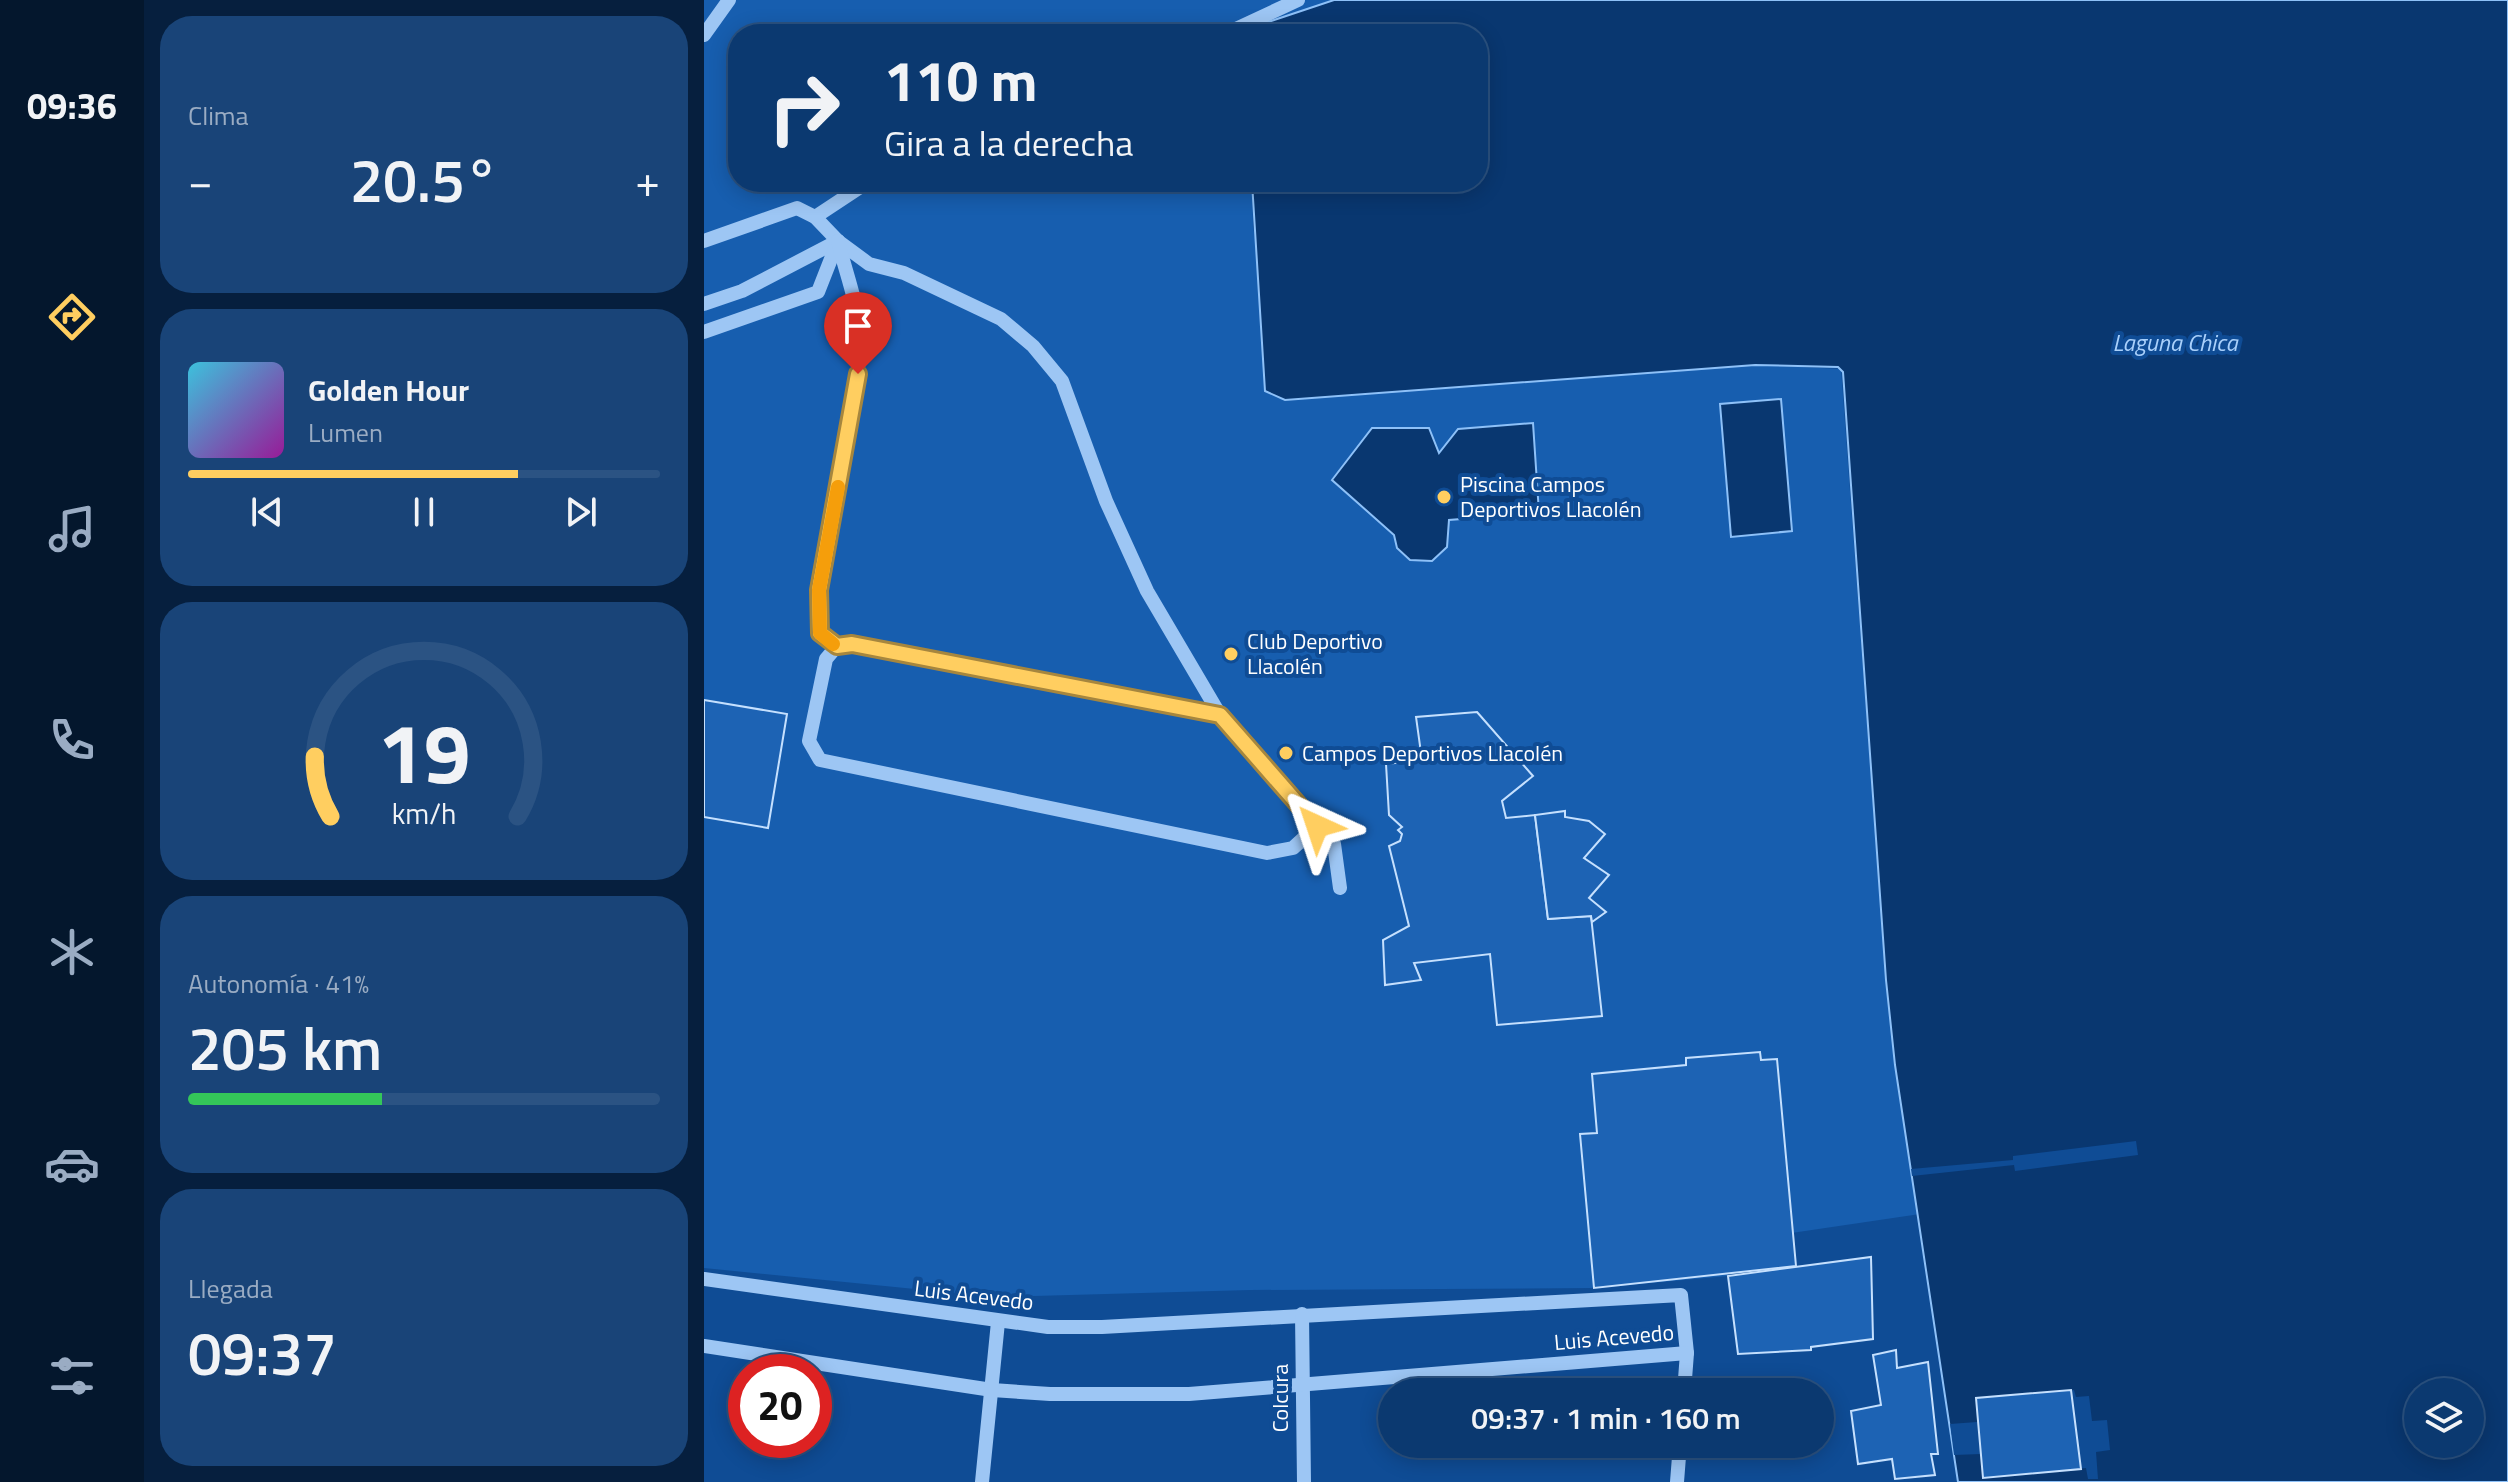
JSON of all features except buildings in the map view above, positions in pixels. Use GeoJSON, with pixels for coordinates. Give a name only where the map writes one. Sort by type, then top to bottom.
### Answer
{"type":"FeatureCollection","features":[{"type":"Feature","properties":{"kind":"street"},"geometry":{"type":"LineString","coordinates":[[704,35],[729,0]]}},
{"type":"Feature","properties":{"kind":"street"},"geometry":{"type":"LineString","coordinates":[[1246,24],[1298,0]]}},
{"type":"Feature","properties":{"kind":"street"},"geometry":{"type":"LineString","coordinates":[[815,217],[853,192]]}},
{"type":"Feature","properties":{"kind":"street"},"geometry":{"type":"LineString","coordinates":[[704,241],[797,208],[815,217],[838,241],[869,264],[904,273],[1001,319],[1033,346],[1062,381],[1106,501],[1147,591],[1220,715],[1334,844],[1340,888]]}},
{"type":"Feature","properties":{"kind":"street"},"geometry":{"type":"LineString","coordinates":[[704,304],[742,291],[838,241]]}},
{"type":"Feature","properties":{"kind":"street"},"geometry":{"type":"LineString","coordinates":[[704,332],[818,292],[838,241]]}},
{"type":"Feature","properties":{"kind":"street"},"geometry":{"type":"LineString","coordinates":[[837,646],[820,633],[819,590],[858,374],[859,332],[838,241]]}},
{"type":"Feature","properties":{"kind":"street"},"geometry":{"type":"LineString","coordinates":[[1220,715],[852,644],[837,646],[826,659],[809,741],[820,760],[1267,853],[1293,848],[1317,826]]}},
{"type":"Feature","properties":{"kind":"street","name":"Luis Acevedo"},"geometry":{"type":"LineString","coordinates":[[704,1279],[998,1322],[1102,1327],[1681,1295],[1687,1353],[1302,1385],[1130,1395],[992,1390],[704,1346]]}},
{"type":"Feature","properties":{"kind":"street","name":"Colcura"},"geometry":{"type":"LineString","coordinates":[[1302,1314],[1304,1482]]}},
{"type":"Feature","properties":{"kind":"street"},"geometry":{"type":"LineString","coordinates":[[982,1482],[998,1322]]}},
{"type":"Feature","properties":{"kind":"street"},"geometry":{"type":"LineString","coordinates":[[1685,1378],[1687,1353]]}},
{"type":"Feature","properties":{"kind":"street"},"geometry":{"type":"LineString","coordinates":[[1677,1482],[1679,1458]]}},
{"type":"Feature","properties":{"kind":"shaded area","name":"Campos Deportivos Llacolén"},"geometry":{"type":"Polygon","coordinates":[[[704,0],[1334,0],[1262,24],[728,24],[728,192],[1252,192],[1253,227],[1285,400],[1755,365],[1841,369],[1886,980],[1895,1065],[1920,1214],[1724,1243],[1728,1276],[1594,1288],[1250,1290],[995,1297],[704,1268],[704,0]]]}},
{"type":"Feature","properties":{"kind":"water","name":"Laguna Chica"},"geometry":{"type":"Polygon","coordinates":[[[1334,0],[2508,0],[2508,1482],[1958,1482],[1895,1065],[1886,980],[1843,372],[1838,367],[1755,365],[1285,400],[1265,391],[1253,192],[1488,192],[1488,24],[1262,24],[1334,0]]]}},
{"type":"Feature","properties":{"kind":"water"},"geometry":{"type":"Polygon","coordinates":[[[1781,399],[1792,531],[1731,537],[1720,404],[1781,399]]]}},
{"type":"Feature","properties":{"kind":"water","name":"Piscina Campos Deportivos Llacolén"},"geometry":{"type":"Polygon","coordinates":[[[1533,423],[1539,513],[1449,520],[1447,547],[1432,561],[1410,560],[1397,548],[1394,535],[1332,480],[1372,428],[1429,428],[1439,453],[1458,429],[1533,423]]]}},
{"type":"Feature","properties":{"kind":"pier"},"geometry":{"type":"Polygon","coordinates":[[[2136,1141],[2138,1155],[2015,1171],[2014,1165],[1912,1176],[1911,1169],[2013,1160],[2013,1156],[2136,1141]]]}},
{"type":"Feature","properties":{"kind":"pier"},"geometry":{"type":"Polygon","coordinates":[[[2074,1390],[2076,1397],[2089,1396],[2092,1421],[2107,1420],[2110,1450],[2096,1452],[2098,1479],[2088,1479],[2086,1468],[1983,1478],[1981,1454],[1954,1455],[1950,1424],[1977,1422],[1976,1398],[2074,1390]]]}},
{"type":"Feature","properties":{"kind":"slow traffic"},"geometry":{"type":"LineString","coordinates":[[833,644],[820,633],[819,590],[838,487]]}},
{"type":"Feature","properties":{"kind":"place","name":"Piscina Campos Deportivos Llacolén"},"geometry":{"type":"Point","coordinates":[1444,497]}},
{"type":"Feature","properties":{"kind":"place","name":"Club Deportivo Llacolén"},"geometry":{"type":"Point","coordinates":[1231,654]}},
{"type":"Feature","properties":{"kind":"place","name":"Campos Deportivos Llacolén"},"geometry":{"type":"Point","coordinates":[1286,753]}},
{"type":"Feature","properties":{"kind":"route"},"geometry":{"type":"LineString","coordinates":[[858,374],[819,590],[820,633],[837,646],[852,644],[1220,715],[1317,826]]}}]}
